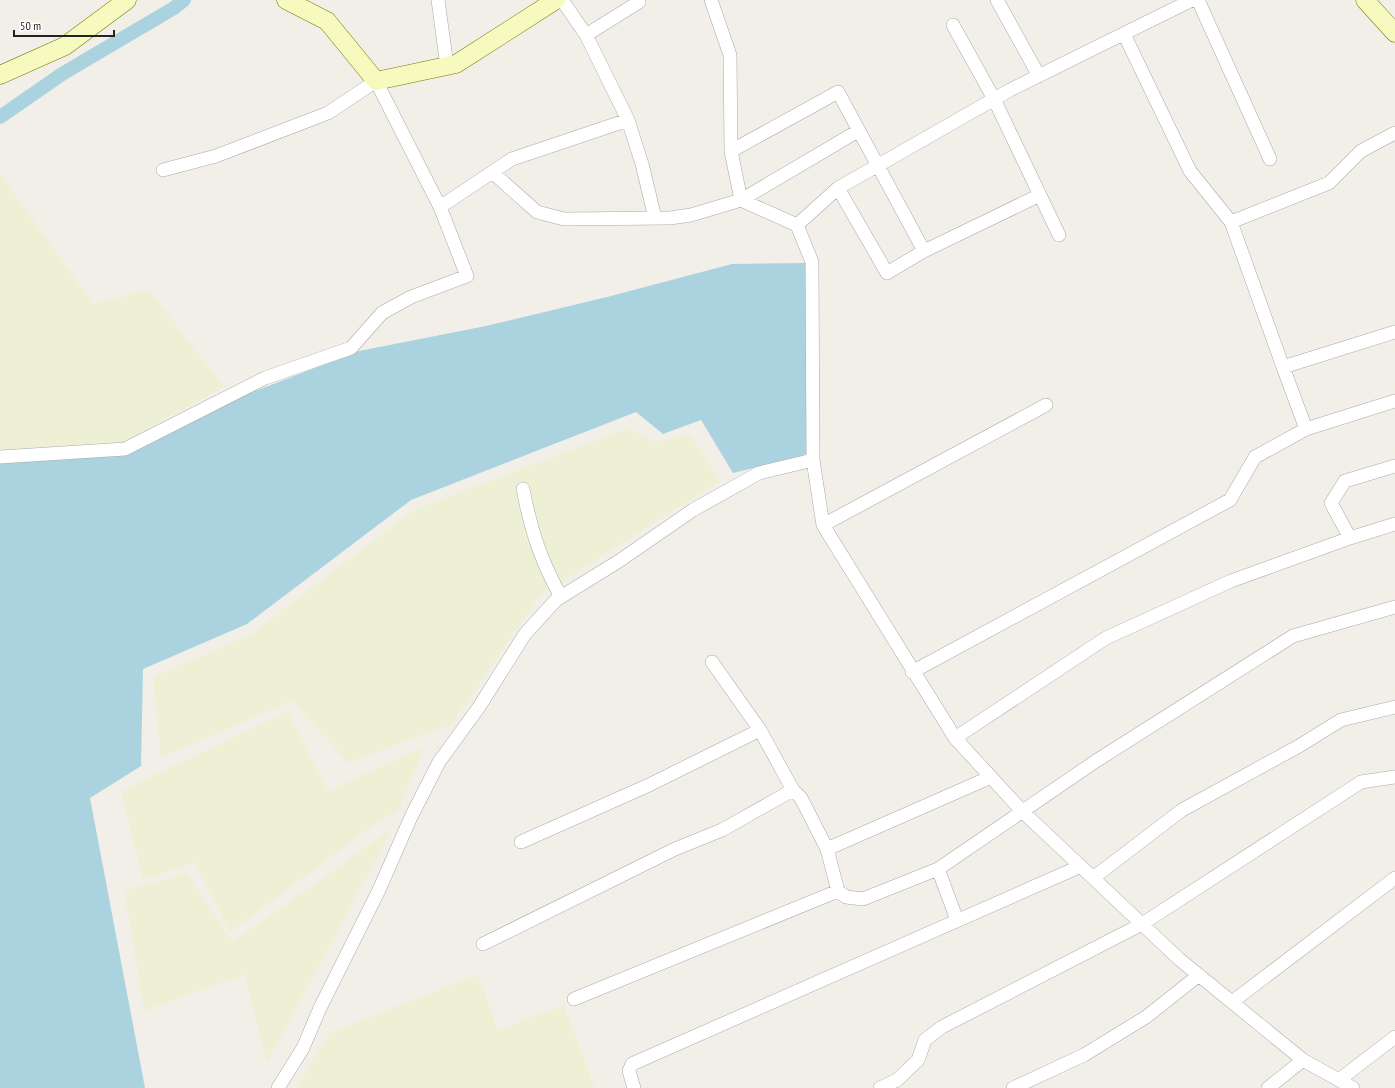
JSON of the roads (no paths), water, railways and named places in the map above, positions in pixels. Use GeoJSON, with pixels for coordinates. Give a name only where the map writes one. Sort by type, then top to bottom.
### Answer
{"type":"FeatureCollection","features":[{"type":"Feature","properties":{"kind":"main road"},"geometry":{"type":"LineString","coordinates":[[0,75],[65,46],[128,0]]}},
{"type":"Feature","properties":{"kind":"main road"},"geometry":{"type":"LineString","coordinates":[[286,0],[327,21],[376,81],[456,64],[556,0]]}},
{"type":"Feature","properties":{"kind":"main road"},"geometry":{"type":"LineString","coordinates":[[1365,0],[1395,33]]}},
{"type":"Feature","properties":{"kind":"street"},"geometry":{"type":"LineString","coordinates":[[438,0],[447,66]]}},
{"type":"Feature","properties":{"kind":"street"},"geometry":{"type":"LineString","coordinates":[[562,0],[586,35],[628,120],[642,164],[655,218]]}},
{"type":"Feature","properties":{"kind":"street"},"geometry":{"type":"LineString","coordinates":[[711,0],[730,55],[731,151],[741,200]]}},
{"type":"Feature","properties":{"kind":"street"},"geometry":{"type":"LineString","coordinates":[[998,0],[1039,76]]}},
{"type":"Feature","properties":{"kind":"street"},"geometry":{"type":"LineString","coordinates":[[796,225],[838,188],[876,166],[1039,76],[1192,0]]}},
{"type":"Feature","properties":{"kind":"street"},"geometry":{"type":"LineString","coordinates":[[1198,0],[1270,159]]}},
{"type":"Feature","properties":{"kind":"street"},"geometry":{"type":"LineString","coordinates":[[586,35],[640,1]]}},
{"type":"Feature","properties":{"kind":"street"},"geometry":{"type":"LineString","coordinates":[[953,26],[994,100],[1059,235]]}},
{"type":"Feature","properties":{"kind":"street"},"geometry":{"type":"LineString","coordinates":[[1124,34],[1190,171],[1231,222],[1306,430]]}},
{"type":"Feature","properties":{"kind":"street"},"geometry":{"type":"LineString","coordinates":[[0,457],[125,449],[265,378],[350,348],[382,313],[411,297],[468,276],[440,208],[376,81],[328,113],[216,156],[163,170]]}},
{"type":"Feature","properties":{"kind":"street"},"geometry":{"type":"LineString","coordinates":[[731,151],[838,92],[876,166],[924,251]]}},
{"type":"Feature","properties":{"kind":"street"},"geometry":{"type":"LineString","coordinates":[[440,208],[512,159],[628,120]]}},
{"type":"Feature","properties":{"kind":"street"},"geometry":{"type":"LineString","coordinates":[[492,172],[537,212],[564,219],[655,218],[690,215],[741,200],[858,131]]}},
{"type":"Feature","properties":{"kind":"street"},"geometry":{"type":"LineString","coordinates":[[1231,222],[1329,182],[1361,151],[1395,133]]}},
{"type":"Feature","properties":{"kind":"street"},"geometry":{"type":"LineString","coordinates":[[838,188],[887,273],[924,251],[1040,195]]}},
{"type":"Feature","properties":{"kind":"street"},"geometry":{"type":"LineString","coordinates":[[741,200],[796,225],[812,262],[812,460],[823,526],[912,672],[955,738],[1023,812],[1142,924],[1199,975],[1303,1060],[1353,1088]]}},
{"type":"Feature","properties":{"kind":"street"},"geometry":{"type":"LineString","coordinates":[[1283,367],[1395,332]]}},
{"type":"Feature","properties":{"kind":"street"},"geometry":{"type":"LineString","coordinates":[[912,672],[1230,500],[1255,457],[1306,430],[1395,401]]}},
{"type":"Feature","properties":{"kind":"street"},"geometry":{"type":"LineString","coordinates":[[823,526],[1046,405]]}},
{"type":"Feature","properties":{"kind":"street"},"geometry":{"type":"LineString","coordinates":[[278,1088],[303,1048],[320,1008],[379,890],[411,816],[439,762],[479,707],[525,634],[556,600],[619,561],[694,510],[759,473],[812,460]]}},
{"type":"Feature","properties":{"kind":"street"},"geometry":{"type":"LineString","coordinates":[[1350,538],[1331,503],[1345,481],[1395,466]]}},
{"type":"Feature","properties":{"kind":"street"},"geometry":{"type":"LineString","coordinates":[[523,489],[530,526],[541,558],[561,597]]}},
{"type":"Feature","properties":{"kind":"street"},"geometry":{"type":"LineString","coordinates":[[955,738],[1106,638],[1231,581],[1350,538],[1395,524]]}},
{"type":"Feature","properties":{"kind":"street"},"geometry":{"type":"LineString","coordinates":[[712,662],[760,730],[793,790],[801,798],[827,848],[838,891],[846,897],[863,899],[938,869],[1096,761],[1293,636],[1395,607]]}},
{"type":"Feature","properties":{"kind":"street"},"geometry":{"type":"LineString","coordinates":[[1093,878],[1182,810],[1299,746],[1341,720],[1395,707]]}},
{"type":"Feature","properties":{"kind":"street"},"geometry":{"type":"LineString","coordinates":[[521,842],[649,785],[760,730]]}},
{"type":"Feature","properties":{"kind":"street"},"geometry":{"type":"LineString","coordinates":[[827,848],[991,777]]}},
{"type":"Feature","properties":{"kind":"street"},"geometry":{"type":"LineString","coordinates":[[880,1088],[897,1080],[918,1060],[925,1040],[942,1027],[1142,924],[1361,782],[1395,778]]}},
{"type":"Feature","properties":{"kind":"street"},"geometry":{"type":"LineString","coordinates":[[483,944],[675,849],[722,830],[793,790]]}},
{"type":"Feature","properties":{"kind":"street"},"geometry":{"type":"LineString","coordinates":[[634,1088],[630,1071],[632,1064],[1081,866]]}},
{"type":"Feature","properties":{"kind":"street"},"geometry":{"type":"LineString","coordinates":[[938,869],[957,920]]}},
{"type":"Feature","properties":{"kind":"street"},"geometry":{"type":"LineString","coordinates":[[1232,1002],[1395,878]]}},
{"type":"Feature","properties":{"kind":"street"},"geometry":{"type":"LineString","coordinates":[[574,999],[838,891]]}},
{"type":"Feature","properties":{"kind":"street"},"geometry":{"type":"LineString","coordinates":[[1013,1088],[1084,1055],[1146,1017],[1199,975]]}},
{"type":"Feature","properties":{"kind":"street"},"geometry":{"type":"LineString","coordinates":[[1339,1080],[1395,1036]]}},
{"type":"Feature","properties":{"kind":"street"},"geometry":{"type":"LineString","coordinates":[[1268,1088],[1303,1060]]}},
{"type":"Feature","properties":{"kind":"water"},"geometry":{"type":"Polygon","coordinates":[[[806,263],[808,454],[733,473],[701,420],[663,434],[636,412],[411,500],[247,624],[143,669],[141,766],[90,798],[145,1088],[0,1088],[0,461],[128,453],[198,413],[359,351],[486,326],[607,297],[732,264],[806,263]]]}},
{"type":"Feature","properties":{"kind":"waterway"},"geometry":{"type":"LineString","coordinates":[[0,117],[62,74],[174,8],[184,0]]}}]}
